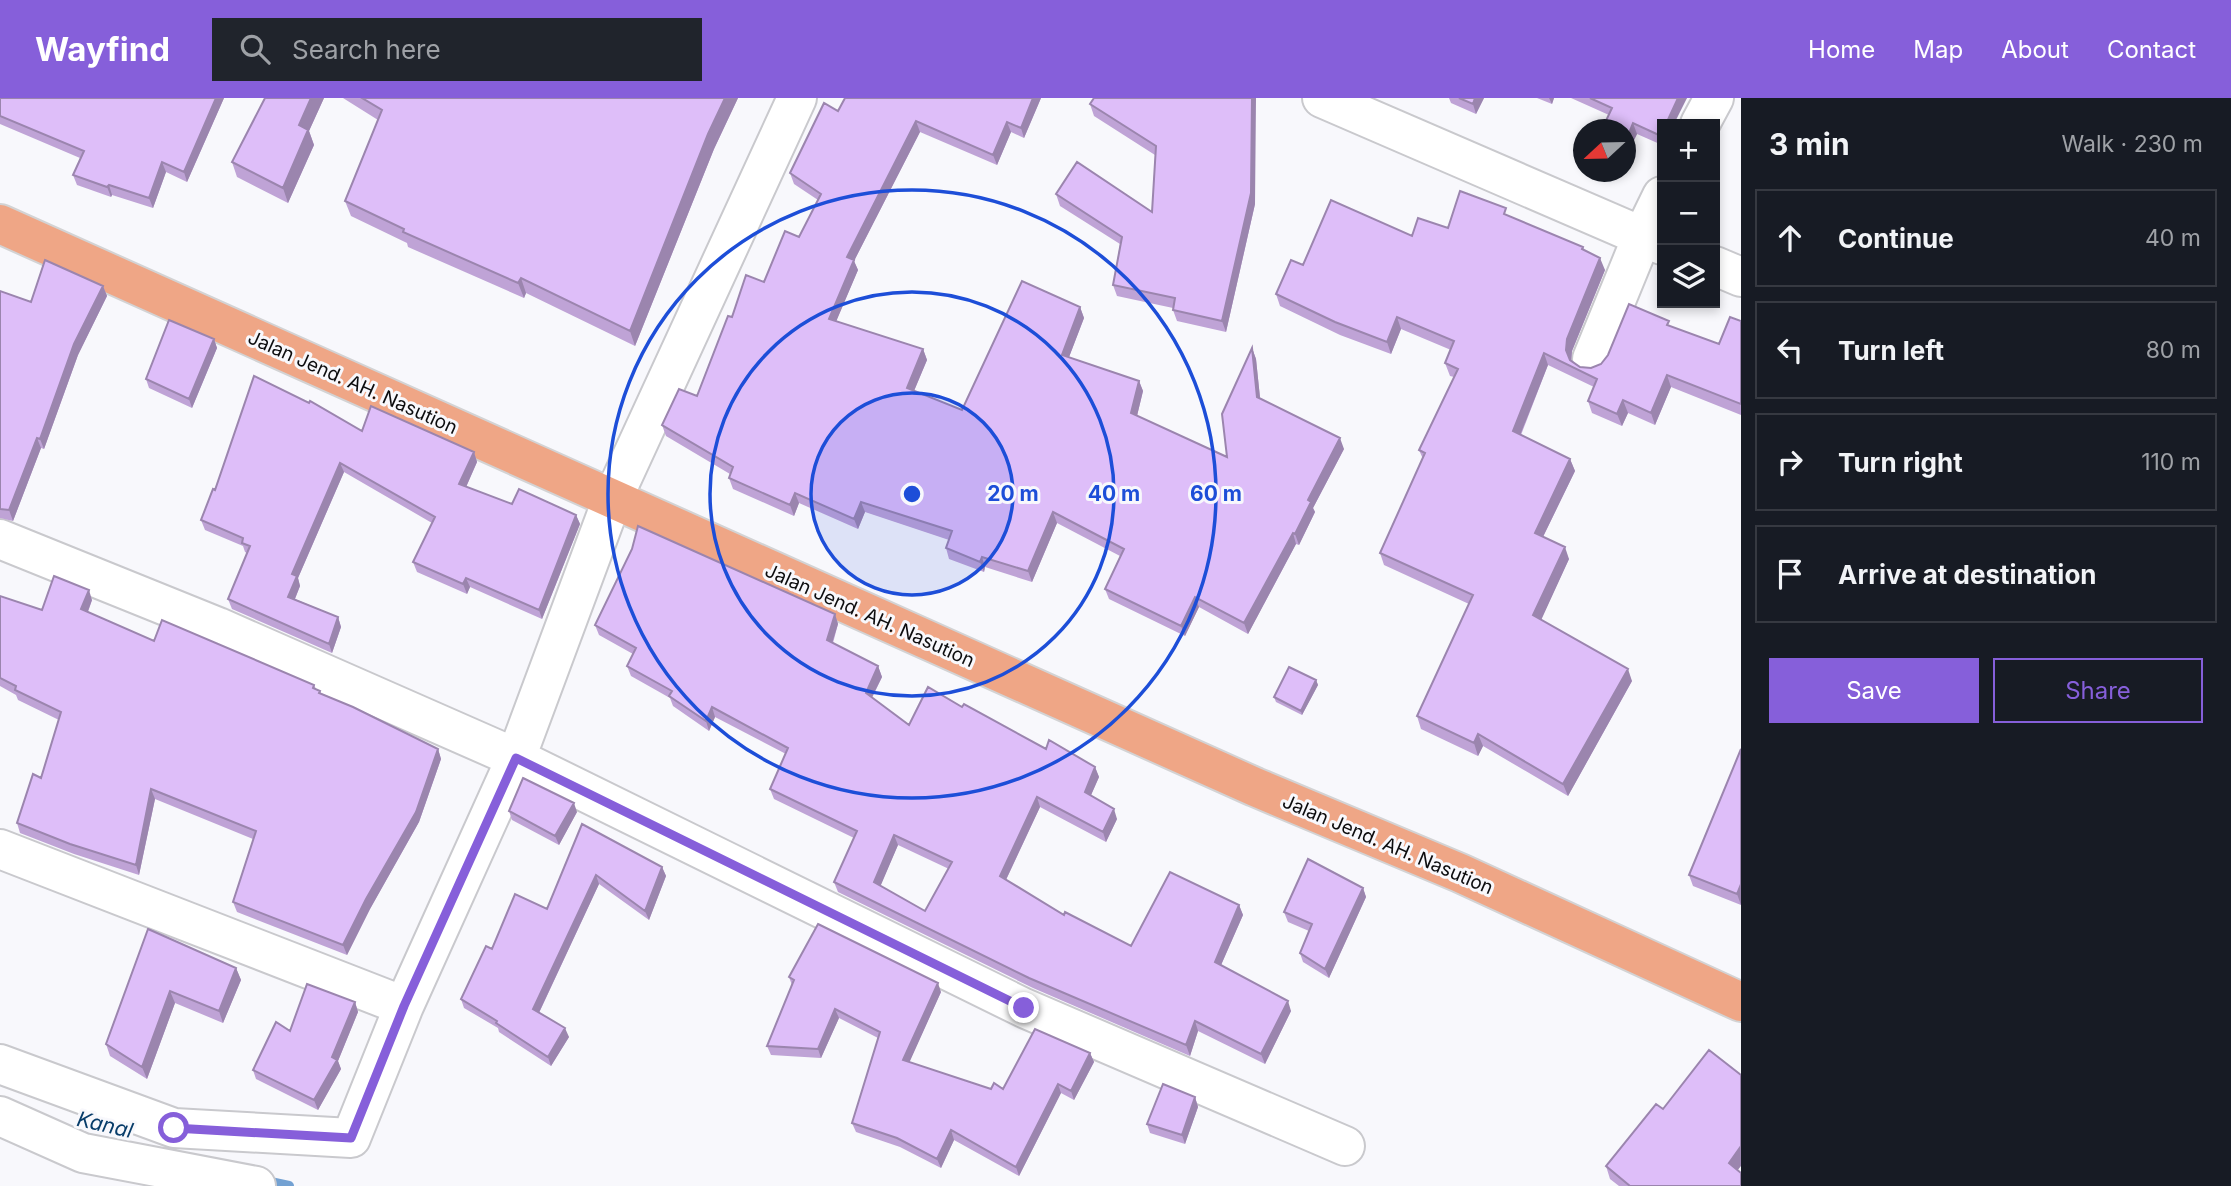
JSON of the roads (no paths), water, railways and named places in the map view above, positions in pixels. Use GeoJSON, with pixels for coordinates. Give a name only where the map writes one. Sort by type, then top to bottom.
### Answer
{"type":"FeatureCollection","features":[{"type":"Feature","properties":{"kind":"highway","name":"Jalan Jend. AH. Nasution"},"geometry":{"type":"LineString","coordinates":[[0,224],[1255,787],[1460,873],[1741,1002]]}},
{"type":"Feature","properties":{"kind":"street"},"geometry":{"type":"LineString","coordinates":[[0,1064],[174,1128],[351,1138],[404,1006],[516,758],[612,500],[797,98]]}},
{"type":"Feature","properties":{"kind":"street"},"geometry":{"type":"LineString","coordinates":[[1322,98],[1652,241]]}},
{"type":"Feature","properties":{"kind":"street"},"geometry":{"type":"LineString","coordinates":[[1703,119],[1714,98]]}},
{"type":"Feature","properties":{"kind":"street"},"geometry":{"type":"LineString","coordinates":[[1592,359],[1652,241],[1657,218]]}},
{"type":"Feature","properties":{"kind":"street"},"geometry":{"type":"LineString","coordinates":[[1720,268],[1741,277]]}},
{"type":"Feature","properties":{"kind":"street"},"geometry":{"type":"LineString","coordinates":[[0,539],[218,627],[516,758],[1024,1008],[1345,1146]]}},
{"type":"Feature","properties":{"kind":"street"},"geometry":{"type":"LineString","coordinates":[[0,849],[404,1006]]}},
{"type":"Feature","properties":{"kind":"street"},"geometry":{"type":"LineString","coordinates":[[0,1116],[83,1153],[256,1186]]}},
{"type":"Feature","properties":{"kind":"waterway","name":"Kanal"},"geometry":{"type":"LineString","coordinates":[[261,1180],[289,1186]]}}]}
